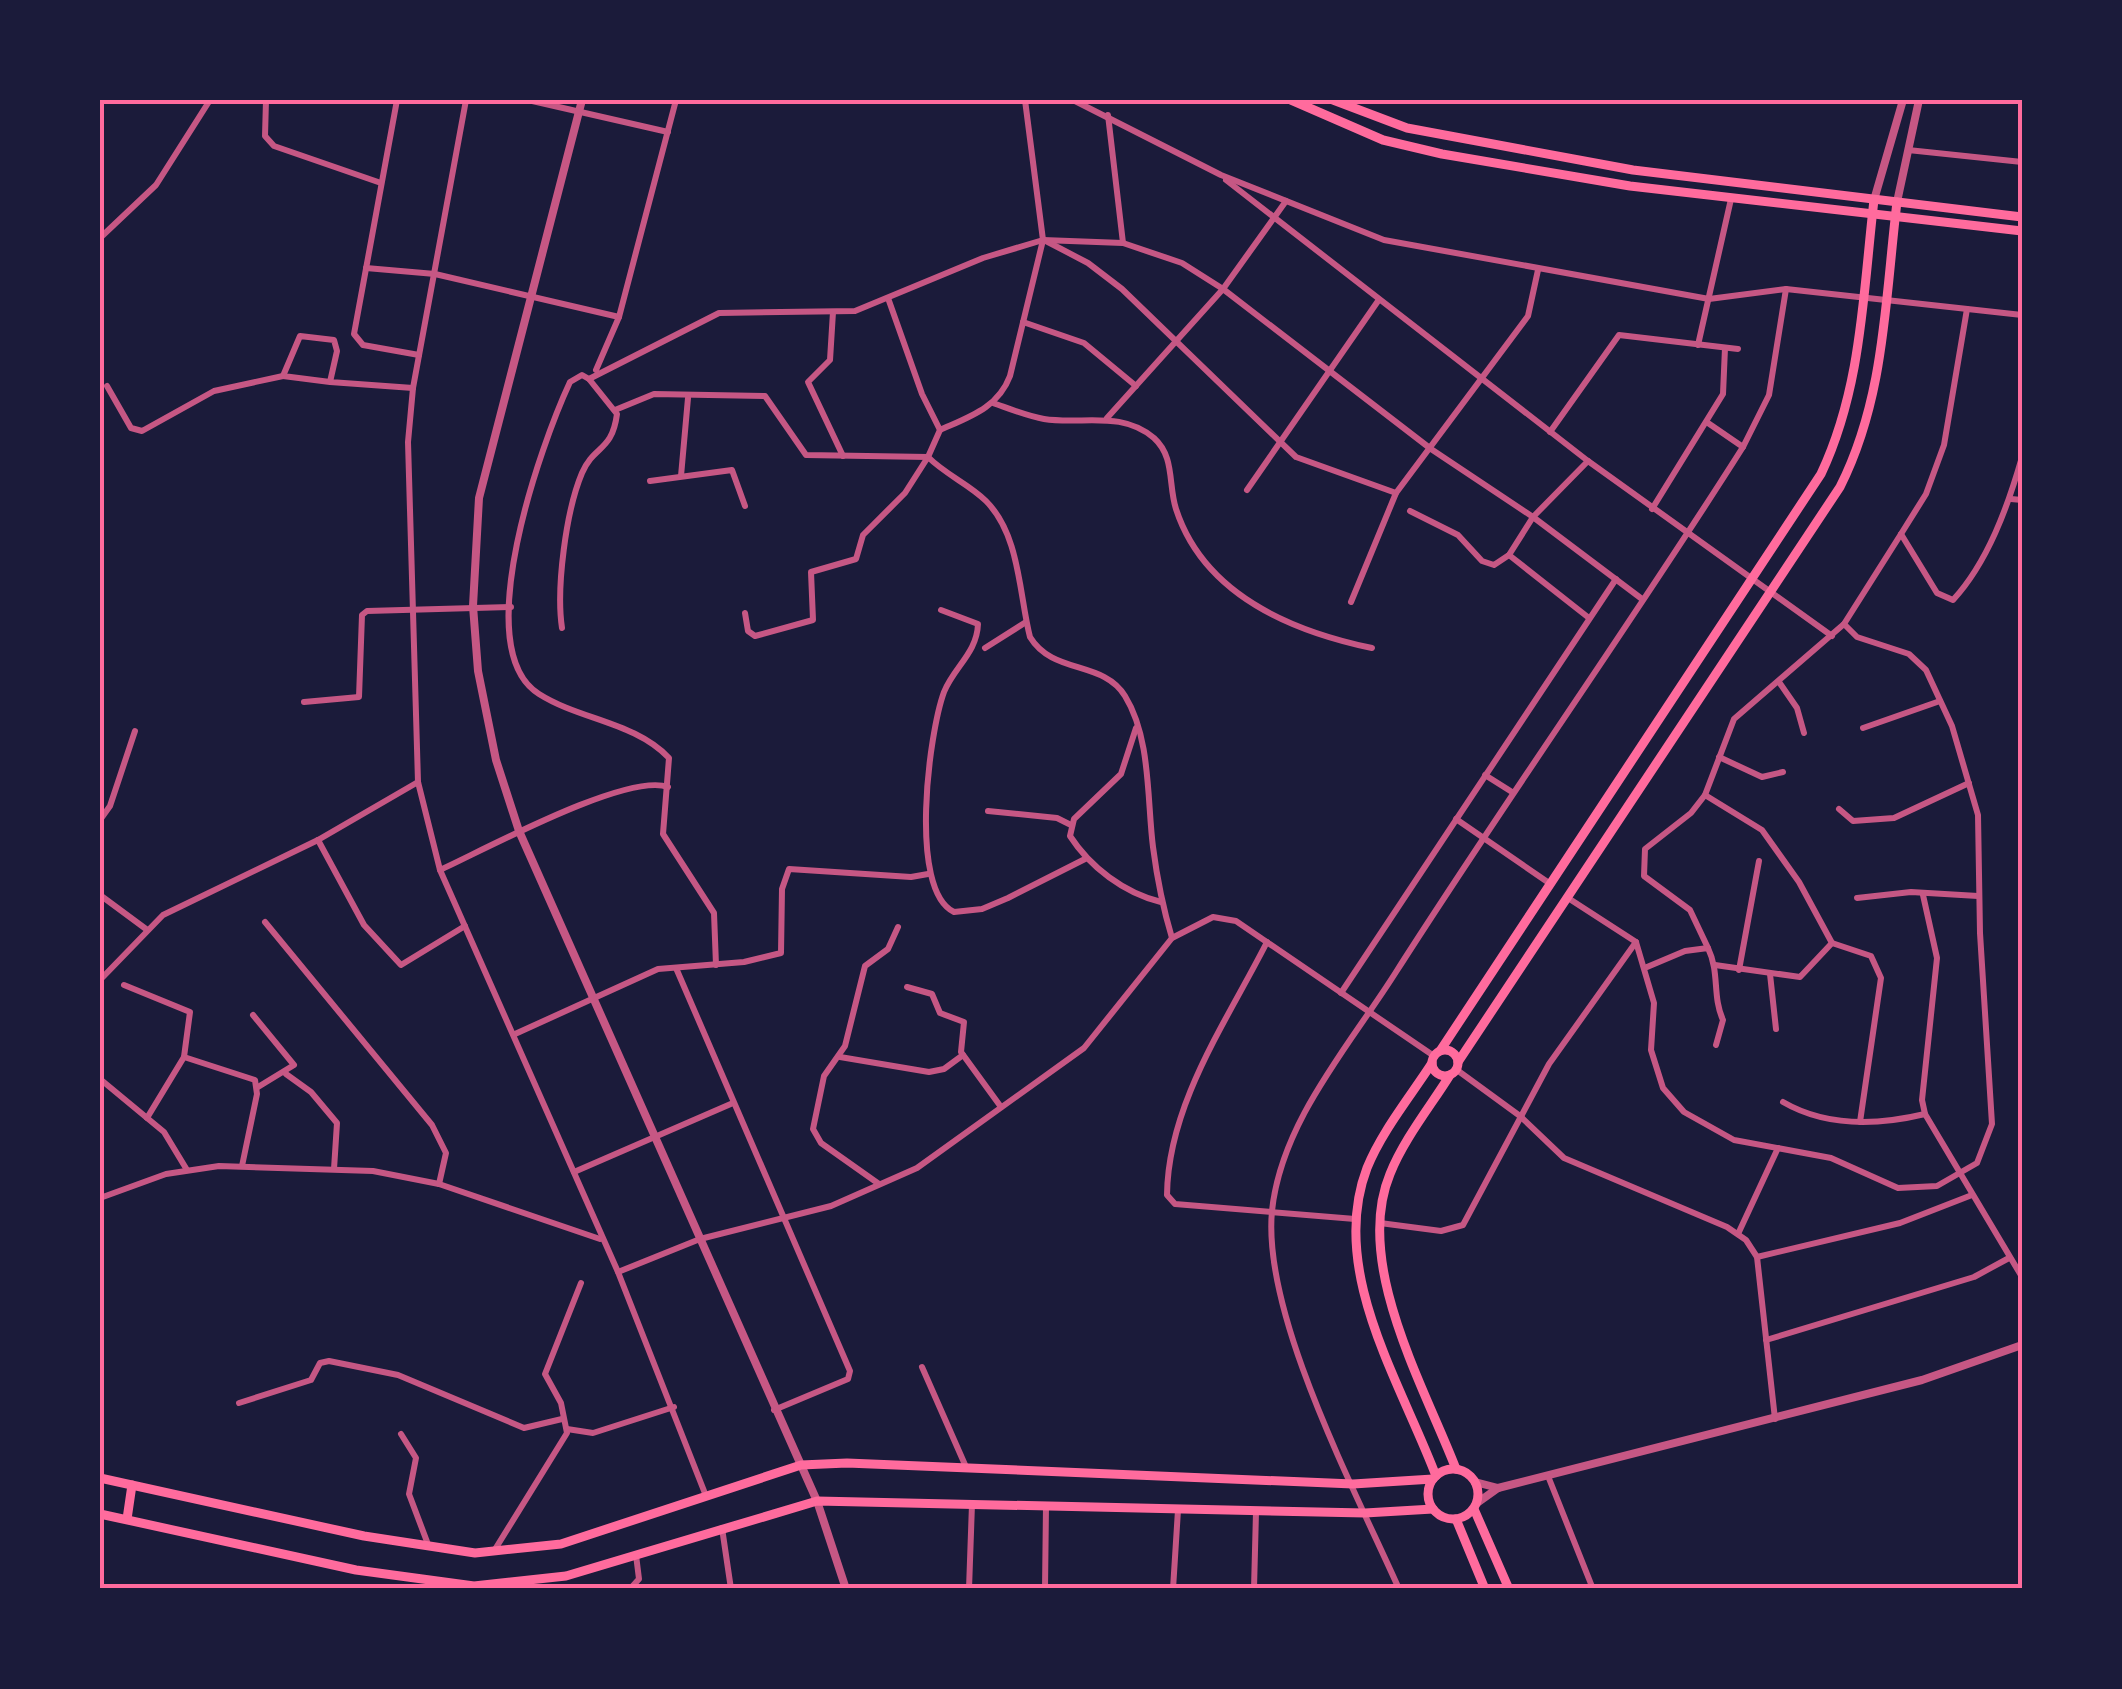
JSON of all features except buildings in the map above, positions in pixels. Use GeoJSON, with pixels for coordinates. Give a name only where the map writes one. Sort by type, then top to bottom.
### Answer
{"type":"FeatureCollection","features":[{"type":"Feature","properties":{"kind":"main road"},"geometry":{"type":"LineString","coordinates":[[1291,100],[1383,140],[1442,154],[1731,199],[2022,231]]}},
{"type":"Feature","properties":{"kind":"main road"},"geometry":{"type":"LineString","coordinates":[[1332,100],[1390,124],[1632,170],[2022,217]]}},
{"type":"Feature","properties":{"kind":"main road"},"geometry":{"type":"LineString","coordinates":[[1433,1509],[1428,1494],[1435,1477],[1356,1266],[1355,1219],[1368,1165],[1549,882],[1816,483],[1840,434],[1854,378],[1874,200]]}},
{"type":"Feature","properties":{"kind":"main road"},"geometry":{"type":"LineString","coordinates":[[1509,1589],[1475,1506],[1475,1482],[1456,1469],[1384,1281],[1379,1223],[1390,1174],[1455,1069],[1828,508],[1861,444],[1874,396],[1897,202]]}},
{"type":"Feature","properties":{"kind":"main road"},"geometry":{"type":"LineString","coordinates":[[1435,1057],[1452,1052],[1455,1069]]}},
{"type":"Feature","properties":{"kind":"main road"},"geometry":{"type":"LineString","coordinates":[[1435,1057],[1438,1074],[1455,1069]]}},
{"type":"Feature","properties":{"kind":"main road"},"geometry":{"type":"LineString","coordinates":[[100,1478],[430,1548],[494,1552],[561,1544],[800,1465],[966,1467],[1352,1484],[1435,1477],[1456,1469]]}},
{"type":"Feature","properties":{"kind":"main road"},"geometry":{"type":"LineString","coordinates":[[127,1519],[132,1485]]}},
{"type":"Feature","properties":{"kind":"main road"},"geometry":{"type":"LineString","coordinates":[[100,1514],[437,1586],[526,1583],[636,1556],[722,1527],[816,1502],[1256,1512],[1433,1509],[1456,1520],[1485,1589]]}},
{"type":"Feature","properties":{"kind":"main road"},"geometry":{"type":"LineString","coordinates":[[1456,1520],[1475,1506]]}},
{"type":"Feature","properties":{"kind":"street"},"geometry":{"type":"LineString","coordinates":[[100,238],[156,185],[210,100]]}},
{"type":"Feature","properties":{"kind":"street"},"geometry":{"type":"LineString","coordinates":[[266,100],[265,136],[274,146],[381,183]]}},
{"type":"Feature","properties":{"kind":"street"},"geometry":{"type":"LineString","coordinates":[[397,100],[354,330],[358,341],[419,355]]}},
{"type":"Feature","properties":{"kind":"street"},"geometry":{"type":"LineString","coordinates":[[466,100],[413,388],[408,442],[418,782],[440,870],[618,1272],[674,1406],[706,1496]]}},
{"type":"Feature","properties":{"kind":"street"},"geometry":{"type":"LineString","coordinates":[[528,100],[668,132]]}},
{"type":"Feature","properties":{"kind":"street"},"geometry":{"type":"LineString","coordinates":[[582,100],[479,498],[472,606],[489,733],[519,832],[595,995],[816,1502],[846,1589]]}},
{"type":"Feature","properties":{"kind":"street"},"geometry":{"type":"LineString","coordinates":[[596,372],[620,317],[676,100]]}},
{"type":"Feature","properties":{"kind":"street"},"geometry":{"type":"LineString","coordinates":[[745,613],[748,631],[755,636],[812,620],[811,572],[856,560],[864,536],[905,492],[928,458],[940,430],[993,403],[1010,376],[1043,240],[1025,100]]}},
{"type":"Feature","properties":{"kind":"street"},"geometry":{"type":"LineString","coordinates":[[1073,100],[1108,114],[1221,175],[1374,238],[1709,299],[1786,288],[2022,315]]}},
{"type":"Feature","properties":{"kind":"street"},"geometry":{"type":"LineString","coordinates":[[1874,200],[1902,100]]}},
{"type":"Feature","properties":{"kind":"street"},"geometry":{"type":"LineString","coordinates":[[1897,202],[1919,100]]}},
{"type":"Feature","properties":{"kind":"street"},"geometry":{"type":"LineString","coordinates":[[1108,114],[1123,243]]}},
{"type":"Feature","properties":{"kind":"street"},"geometry":{"type":"LineString","coordinates":[[1908,150],[2022,162]]}},
{"type":"Feature","properties":{"kind":"street"},"geometry":{"type":"LineString","coordinates":[[1221,175],[1588,461],[1832,636]]}},
{"type":"Feature","properties":{"kind":"street"},"geometry":{"type":"LineString","coordinates":[[1698,345],[1731,199]]}},
{"type":"Feature","properties":{"kind":"street"},"geometry":{"type":"LineString","coordinates":[[1107,418],[1177,345],[1286,201]]}},
{"type":"Feature","properties":{"kind":"street"},"geometry":{"type":"LineString","coordinates":[[1043,240],[1103,274],[1278,443],[1302,460],[1396,494]]}},
{"type":"Feature","properties":{"kind":"street"},"geometry":{"type":"LineString","coordinates":[[589,379],[596,372],[719,313],[854,311],[983,258],[1043,240],[1123,243],[1182,263],[1223,289],[1331,368],[1431,449],[1533,517],[1642,599]]}},
{"type":"Feature","properties":{"kind":"street"},"geometry":{"type":"LineString","coordinates":[[366,268],[435,274],[620,317]]}},
{"type":"Feature","properties":{"kind":"street"},"geometry":{"type":"LineString","coordinates":[[1351,602],[1396,494],[1531,311],[1538,270]]}},
{"type":"Feature","properties":{"kind":"street"},"geometry":{"type":"LineString","coordinates":[[1399,1589],[1289,1328],[1280,1294],[1272,1214],[1287,1149],[1317,1092],[1482,837],[1743,447],[1768,395],[1786,288]]}},
{"type":"Feature","properties":{"kind":"street"},"geometry":{"type":"LineString","coordinates":[[888,298],[922,394],[940,430]]}},
{"type":"Feature","properties":{"kind":"street"},"geometry":{"type":"LineString","coordinates":[[1246,490],[1378,301]]}},
{"type":"Feature","properties":{"kind":"street"},"geometry":{"type":"LineString","coordinates":[[1716,1044],[1723,1020],[1715,1004],[1715,966],[1690,910],[1644,876],[1645,850],[1691,813],[1705,795],[1734,719],[1844,624],[1926,494],[1944,445],[1967,309]]}},
{"type":"Feature","properties":{"kind":"street"},"geometry":{"type":"LineString","coordinates":[[833,312],[830,360],[808,382],[842,456]]}},
{"type":"Feature","properties":{"kind":"street"},"geometry":{"type":"LineString","coordinates":[[1023,322],[1084,343],[1136,386]]}},
{"type":"Feature","properties":{"kind":"street"},"geometry":{"type":"LineString","coordinates":[[1550,432],[1619,335],[1738,349]]}},
{"type":"Feature","properties":{"kind":"street"},"geometry":{"type":"LineString","coordinates":[[284,376],[300,336],[324,338],[336,344],[330,382]]}},
{"type":"Feature","properties":{"kind":"street"},"geometry":{"type":"LineString","coordinates":[[1652,508],[1708,423],[1726,382],[1725,348]]}},
{"type":"Feature","properties":{"kind":"street"},"geometry":{"type":"LineString","coordinates":[[562,628],[558,581],[580,478],[597,453],[609,445],[615,410],[582,375],[570,382],[532,474],[511,607],[512,656],[525,682],[537,693],[633,733],[663,752],[670,762],[663,834],[714,914],[716,965]]}},
{"type":"Feature","properties":{"kind":"street"},"geometry":{"type":"LineString","coordinates":[[108,386],[131,428],[142,432],[214,391],[284,376],[413,388]]}},
{"type":"Feature","properties":{"kind":"street"},"geometry":{"type":"LineString","coordinates":[[615,410],[654,394],[688,398],[765,396],[776,406],[802,452],[816,458],[928,458],[989,504],[1016,563],[1026,622],[1039,652],[1052,661],[1089,670],[1115,684],[1126,696],[1141,737],[1162,902],[1172,938]]}},
{"type":"Feature","properties":{"kind":"street"},"geometry":{"type":"LineString","coordinates":[[682,476],[688,398]]}},
{"type":"Feature","properties":{"kind":"street"},"geometry":{"type":"LineString","coordinates":[[993,403],[1042,418],[1107,418],[1140,429],[1157,441],[1168,457],[1178,513],[1197,548],[1246,601],[1300,630],[1372,648]]}},
{"type":"Feature","properties":{"kind":"street"},"geometry":{"type":"LineString","coordinates":[[1708,423],[1743,447]]}},
{"type":"Feature","properties":{"kind":"street"},"geometry":{"type":"LineString","coordinates":[[1901,534],[1937,593],[1953,600],[1988,546],[2010,498],[2022,457]]}},
{"type":"Feature","properties":{"kind":"street"},"geometry":{"type":"LineString","coordinates":[[1410,511],[1458,535],[1482,561],[1494,564],[1509,556],[1533,517],[1588,461]]}},
{"type":"Feature","properties":{"kind":"street"},"geometry":{"type":"LineString","coordinates":[[650,481],[732,470],[745,506]]}},
{"type":"Feature","properties":{"kind":"street"},"geometry":{"type":"LineString","coordinates":[[2010,498],[2022,500]]}},
{"type":"Feature","properties":{"kind":"street"},"geometry":{"type":"LineString","coordinates":[[1509,556],[1589,618]]}},
{"type":"Feature","properties":{"kind":"street"},"geometry":{"type":"LineString","coordinates":[[1341,992],[1616,579]]}},
{"type":"Feature","properties":{"kind":"street"},"geometry":{"type":"LineString","coordinates":[[304,702],[359,697],[364,612],[511,607]]}},
{"type":"Feature","properties":{"kind":"street"},"geometry":{"type":"LineString","coordinates":[[941,610],[976,621],[978,631],[941,706],[928,775],[928,874],[948,910],[965,912],[1025,891],[1085,859]]}},
{"type":"Feature","properties":{"kind":"street"},"geometry":{"type":"LineString","coordinates":[[985,648],[1026,622]]}},
{"type":"Feature","properties":{"kind":"street"},"geometry":{"type":"LineString","coordinates":[[1568,898],[1636,942],[1647,967],[1654,1002],[1652,1050],[1663,1088],[1684,1112],[1734,1140],[1831,1158],[1898,1188],[1937,1186],[1961,1177],[1978,1163],[1992,1124],[1978,896],[1978,816],[1926,670],[1910,654],[1857,637],[1844,624]]}},
{"type":"Feature","properties":{"kind":"street"},"geometry":{"type":"LineString","coordinates":[[1778,682],[1796,708],[1804,733]]}},
{"type":"Feature","properties":{"kind":"street"},"geometry":{"type":"LineString","coordinates":[[1863,728],[1940,701]]}},
{"type":"Feature","properties":{"kind":"street"},"geometry":{"type":"LineString","coordinates":[[1136,727],[1120,774],[1071,826],[1070,836],[1085,859],[1132,891],[1162,902]]}},
{"type":"Feature","properties":{"kind":"street"},"geometry":{"type":"LineString","coordinates":[[100,820],[110,806],[135,732]]}},
{"type":"Feature","properties":{"kind":"street"},"geometry":{"type":"LineString","coordinates":[[1719,756],[1762,777],[1784,772]]}},
{"type":"Feature","properties":{"kind":"street"},"geometry":{"type":"LineString","coordinates":[[1485,775],[1512,792]]}},
{"type":"Feature","properties":{"kind":"street"},"geometry":{"type":"LineString","coordinates":[[100,980],[146,929],[201,894],[318,840],[418,782]]}},
{"type":"Feature","properties":{"kind":"street"},"geometry":{"type":"LineString","coordinates":[[1839,809],[1854,821],[1894,818],[1969,783]]}},
{"type":"Feature","properties":{"kind":"street"},"geometry":{"type":"LineString","coordinates":[[440,870],[519,832],[630,788],[668,788]]}},
{"type":"Feature","properties":{"kind":"street"},"geometry":{"type":"LineString","coordinates":[[1705,795],[1762,830],[1781,863],[1799,882],[1832,943],[1871,956],[1881,978],[1860,1122]]}},
{"type":"Feature","properties":{"kind":"street"},"geometry":{"type":"LineString","coordinates":[[988,812],[1057,818],[1071,826]]}},
{"type":"Feature","properties":{"kind":"street"},"geometry":{"type":"LineString","coordinates":[[1456,819],[1549,882]]}},
{"type":"Feature","properties":{"kind":"street"},"geometry":{"type":"LineString","coordinates":[[318,840],[364,926],[401,965],[465,926]]}},
{"type":"Feature","properties":{"kind":"street"},"geometry":{"type":"LineString","coordinates":[[1739,970],[1758,861]]}},
{"type":"Feature","properties":{"kind":"street"},"geometry":{"type":"LineString","coordinates":[[515,1034],[658,969],[716,965],[781,953],[782,889],[789,869],[911,878],[928,874]]}},
{"type":"Feature","properties":{"kind":"street"},"geometry":{"type":"LineString","coordinates":[[1857,898],[1890,893],[1978,896]]}},
{"type":"Feature","properties":{"kind":"street"},"geometry":{"type":"LineString","coordinates":[[100,894],[146,929]]}},
{"type":"Feature","properties":{"kind":"street"},"geometry":{"type":"LineString","coordinates":[[1923,895],[1937,958],[1922,1100],[1961,1177],[2022,1278]]}},
{"type":"Feature","properties":{"kind":"street"},"geometry":{"type":"LineString","coordinates":[[618,1272],[700,1239],[781,1215],[831,1206],[918,1168],[1084,1048],[1172,938],[1221,917],[1268,942],[1435,1057]]}},
{"type":"Feature","properties":{"kind":"street"},"geometry":{"type":"LineString","coordinates":[[265,922],[432,1125],[446,1153],[440,1184]]}},
{"type":"Feature","properties":{"kind":"street"},"geometry":{"type":"LineString","coordinates":[[880,1185],[821,1143],[813,1128],[824,1076],[840,1057],[864,966],[888,949],[898,927]]}},
{"type":"Feature","properties":{"kind":"street"},"geometry":{"type":"LineString","coordinates":[[1268,942],[1176,1127],[1167,1194],[1175,1204],[1355,1219]]}},
{"type":"Feature","properties":{"kind":"street"},"geometry":{"type":"LineString","coordinates":[[1379,1223],[1441,1231],[1463,1225],[1549,1064],[1636,942]]}},
{"type":"Feature","properties":{"kind":"street"},"geometry":{"type":"LineString","coordinates":[[1715,966],[1800,977],[1832,943]]}},
{"type":"Feature","properties":{"kind":"street"},"geometry":{"type":"LineString","coordinates":[[1647,967],[1685,950],[1708,948]]}},
{"type":"Feature","properties":{"kind":"street"},"geometry":{"type":"LineString","coordinates":[[676,968],[850,1370],[848,1380],[774,1410]]}},
{"type":"Feature","properties":{"kind":"street"},"geometry":{"type":"LineString","coordinates":[[1770,974],[1776,1029]]}},
{"type":"Feature","properties":{"kind":"street"},"geometry":{"type":"LineString","coordinates":[[124,985],[190,1012],[184,1057],[147,1118]]}},
{"type":"Feature","properties":{"kind":"street"},"geometry":{"type":"LineString","coordinates":[[907,987],[932,994],[940,1013],[964,1022],[963,1055],[1001,1107]]}},
{"type":"Feature","properties":{"kind":"street"},"geometry":{"type":"LineString","coordinates":[[253,1015],[293,1062],[286,1074],[258,1088]]}},
{"type":"Feature","properties":{"kind":"street"},"geometry":{"type":"LineString","coordinates":[[840,1057],[929,1072],[944,1069],[963,1055]]}},
{"type":"Feature","properties":{"kind":"street"},"geometry":{"type":"LineString","coordinates":[[184,1057],[214,1070],[248,1075],[258,1088],[242,1166]]}},
{"type":"Feature","properties":{"kind":"street"},"geometry":{"type":"LineString","coordinates":[[1455,1069],[1520,1116],[1564,1158],[1738,1234],[1757,1257],[1775,1418]]}},
{"type":"Feature","properties":{"kind":"street"},"geometry":{"type":"LineString","coordinates":[[286,1074],[311,1092],[337,1123],[334,1169]]}},
{"type":"Feature","properties":{"kind":"street"},"geometry":{"type":"LineString","coordinates":[[100,1079],[147,1118],[179,1152],[186,1170]]}},
{"type":"Feature","properties":{"kind":"street"},"geometry":{"type":"LineString","coordinates":[[1784,1102],[1797,1110],[1860,1122],[1926,1114]]}},
{"type":"Feature","properties":{"kind":"street"},"geometry":{"type":"LineString","coordinates":[[574,1172],[733,1103]]}},
{"type":"Feature","properties":{"kind":"street"},"geometry":{"type":"LineString","coordinates":[[1738,1234],[1778,1148]]}},
{"type":"Feature","properties":{"kind":"street"},"geometry":{"type":"LineString","coordinates":[[100,1198],[186,1170],[242,1166],[373,1171],[440,1184],[601,1239]]}},
{"type":"Feature","properties":{"kind":"street"},"geometry":{"type":"LineString","coordinates":[[1757,1257],[1900,1224],[1972,1195]]}},
{"type":"Feature","properties":{"kind":"street"},"geometry":{"type":"LineString","coordinates":[[1766,1340],[1974,1277],[2009,1258]]}},
{"type":"Feature","properties":{"kind":"street"},"geometry":{"type":"LineString","coordinates":[[580,1283],[545,1374],[561,1403],[562,1419],[568,1429],[593,1433],[674,1406]]}},
{"type":"Feature","properties":{"kind":"street"},"geometry":{"type":"LineString","coordinates":[[1475,1506],[1498,1488],[1972,1366],[2022,1345]]}},
{"type":"Feature","properties":{"kind":"street"},"geometry":{"type":"LineString","coordinates":[[240,1402],[310,1380],[320,1363],[329,1361],[398,1375],[524,1428],[562,1419]]}},
{"type":"Feature","properties":{"kind":"street"},"geometry":{"type":"LineString","coordinates":[[922,1368],[966,1467]]}},
{"type":"Feature","properties":{"kind":"street"},"geometry":{"type":"LineString","coordinates":[[494,1552],[497,1540],[542,1480],[568,1429]]}},
{"type":"Feature","properties":{"kind":"street"},"geometry":{"type":"LineString","coordinates":[[401,1434],[416,1458],[409,1494],[430,1548]]}},
{"type":"Feature","properties":{"kind":"street"},"geometry":{"type":"LineString","coordinates":[[1548,1476],[1593,1589]]}},
{"type":"Feature","properties":{"kind":"street"},"geometry":{"type":"LineString","coordinates":[[1475,1482],[1498,1488]]}},
{"type":"Feature","properties":{"kind":"street"},"geometry":{"type":"LineString","coordinates":[[968,1589],[972,1503]]}},
{"type":"Feature","properties":{"kind":"street"},"geometry":{"type":"LineString","coordinates":[[1045,1589],[1046,1506]]}},
{"type":"Feature","properties":{"kind":"street"},"geometry":{"type":"LineString","coordinates":[[1173,1589],[1178,1510]]}},
{"type":"Feature","properties":{"kind":"street"},"geometry":{"type":"LineString","coordinates":[[1254,1589],[1256,1512]]}},
{"type":"Feature","properties":{"kind":"street"},"geometry":{"type":"LineString","coordinates":[[722,1527],[731,1589]]}},
{"type":"Feature","properties":{"kind":"street"},"geometry":{"type":"LineString","coordinates":[[630,1589],[639,1579],[636,1556]]}}]}
